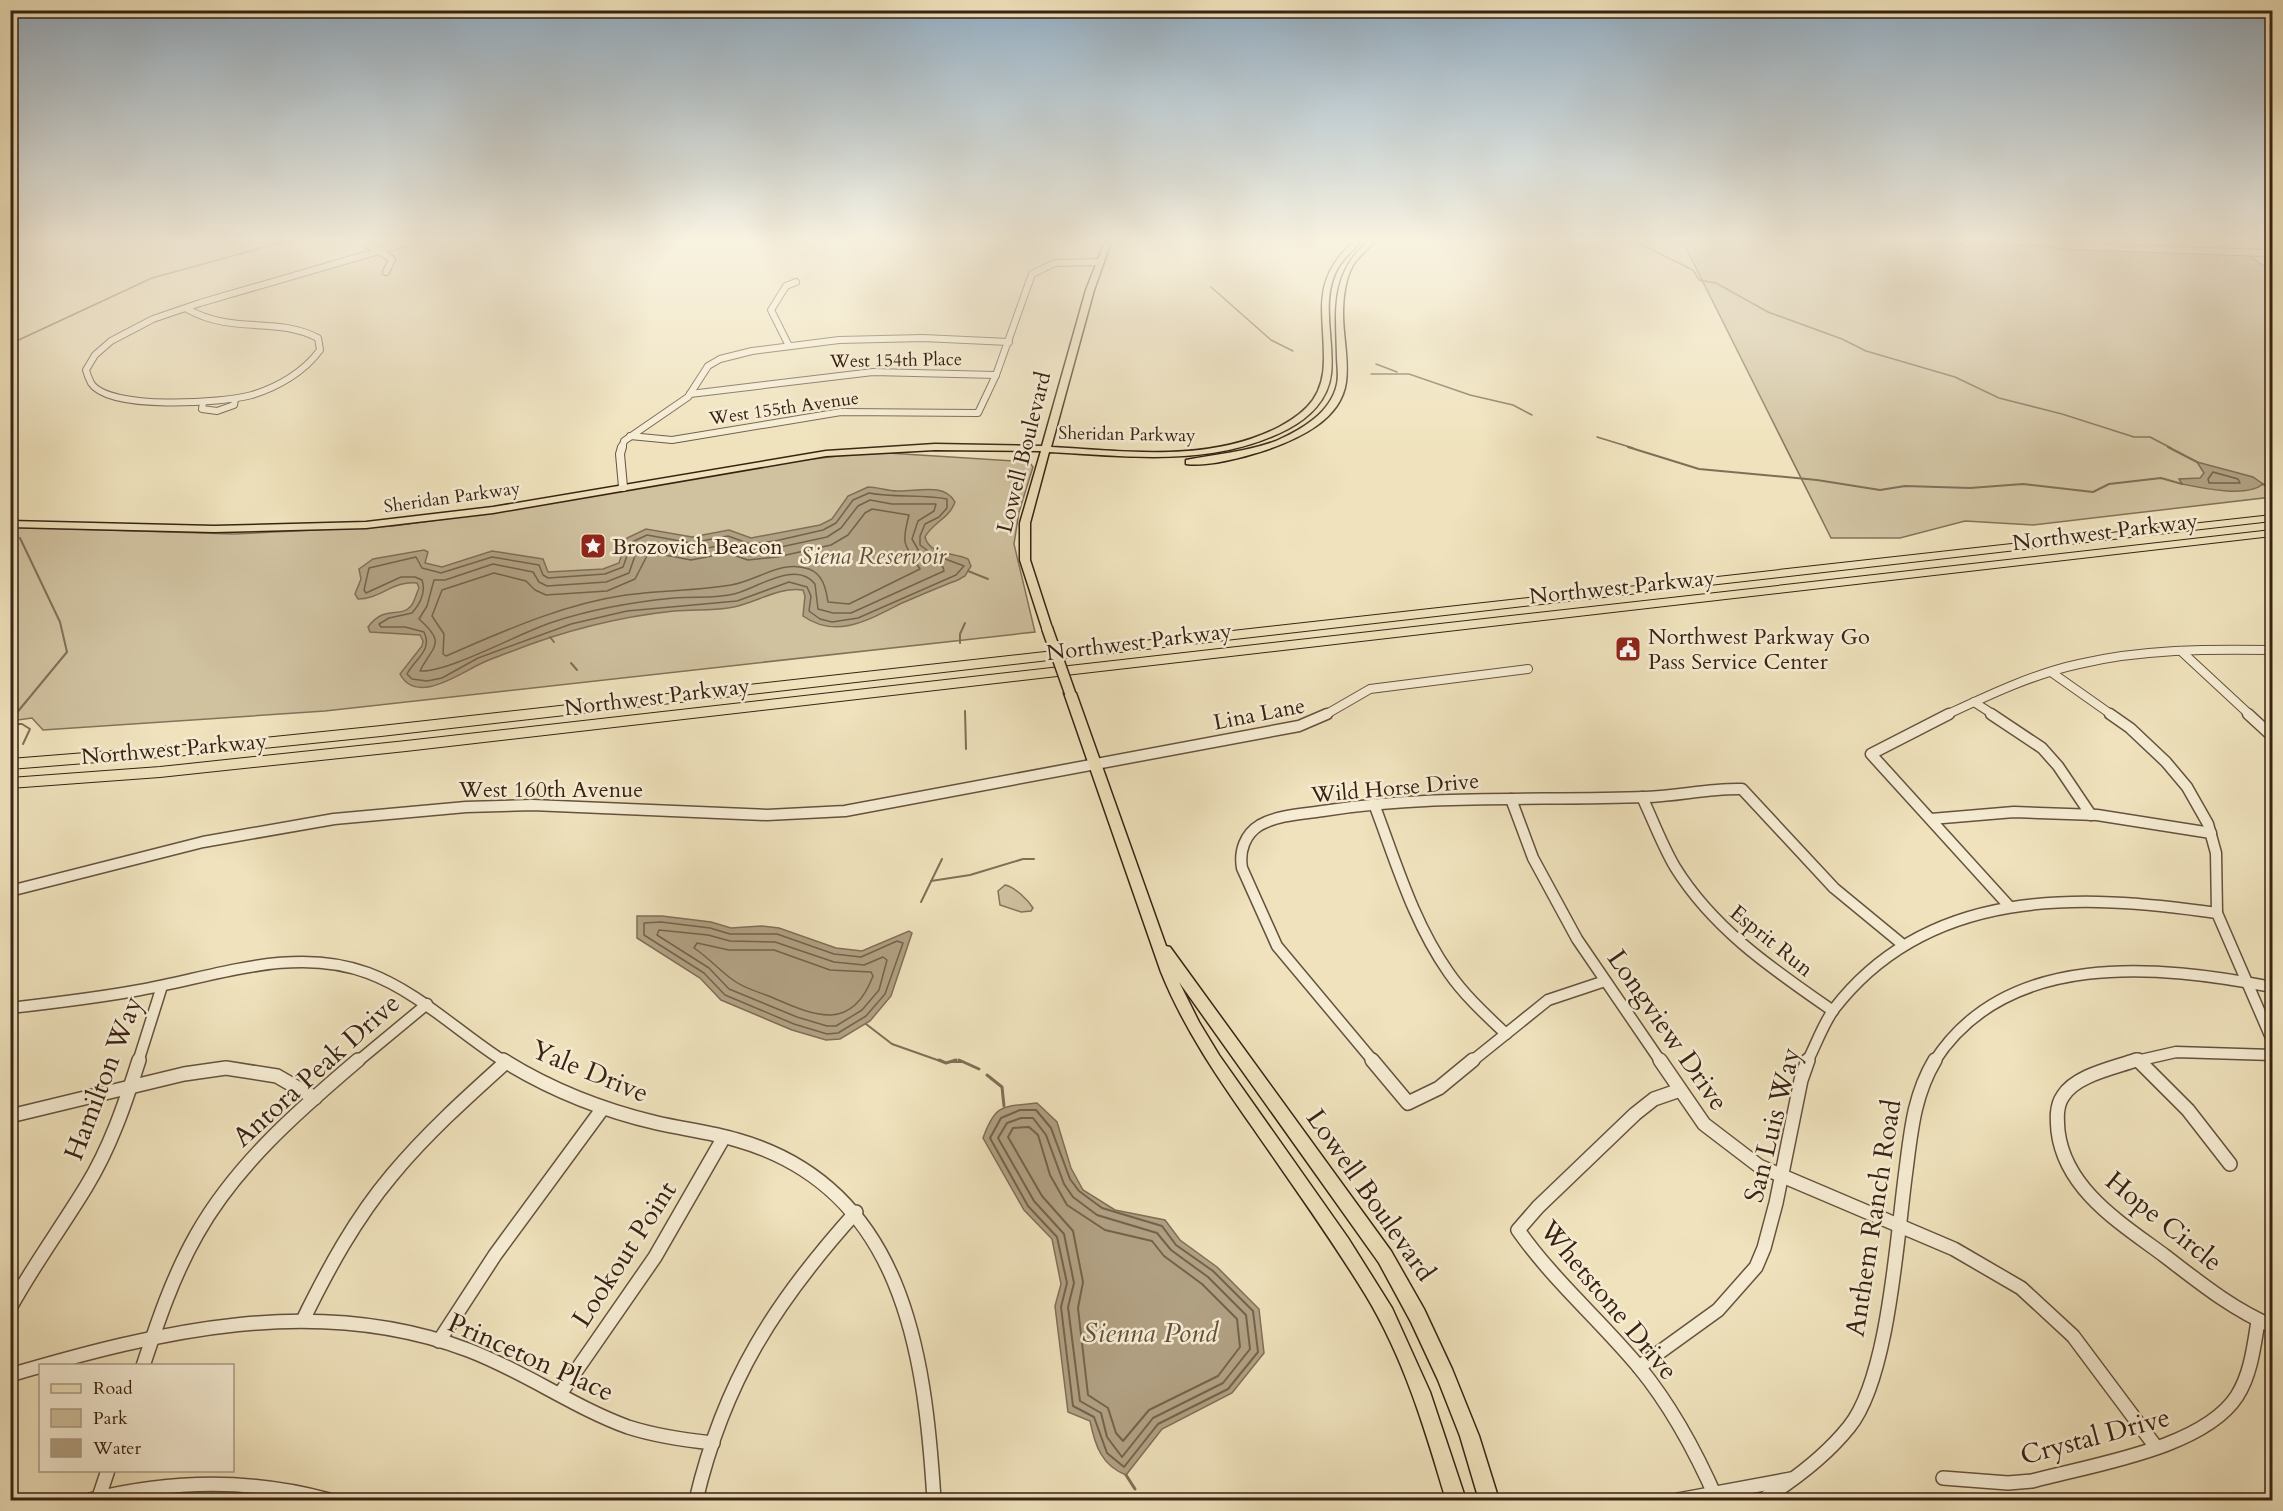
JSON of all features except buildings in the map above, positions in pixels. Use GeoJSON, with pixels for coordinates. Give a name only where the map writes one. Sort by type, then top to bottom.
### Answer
{"type":"FeatureCollection","features":[{"type":"Feature","properties":{"kind":"highway","name":"Northwest Parkway"},"geometry":{"type":"LineString","coordinates":[[10,764],[224,747],[381,731],[2272,518]]}},
{"type":"Feature","properties":{"kind":"highway","name":"Northwest Parkway"},"geometry":{"type":"LineString","coordinates":[[10,783],[172,771],[406,746],[2272,533]]}},
{"type":"Feature","properties":{"kind":"main road","name":"Lowell Boulevard"},"geometry":{"type":"LineString","coordinates":[[1084,313],[1025,523],[1023,547],[1030,582],[1171,981],[1198,1036],[1357,1267],[1384,1311],[1420,1387],[1456,1500]]}},
{"type":"Feature","properties":{"kind":"main road","name":"Sheridan Parkway"},"geometry":{"type":"LineString","coordinates":[[10,524],[230,530],[319,528],[460,514],[823,453],[894,450],[1197,453],[1248,443],[1296,422],[1312,409],[1325,390],[1328,375],[1327,313]]}},
{"type":"Feature","properties":{"kind":"main road","name":"Sheridan Parkway"},"geometry":{"type":"LineString","coordinates":[[1046,453],[1162,462],[1207,460],[1262,448],[1310,425],[1329,409],[1339,393],[1342,377],[1341,313]]}},
{"type":"Feature","properties":{"kind":"main road","name":"Lowell Boulevard"},"geometry":{"type":"LineString","coordinates":[[1160,946],[1385,1257],[1412,1301],[1450,1381],[1489,1500]]}},
{"type":"Feature","properties":{"kind":"street"},"geometry":{"type":"LineString","coordinates":[[177,313],[144,323],[114,339],[92,358],[86,375],[94,388],[114,396],[203,403],[202,409],[217,411],[234,405],[235,399],[270,388],[294,374],[318,354],[321,345],[318,338],[298,330],[216,323],[193,313]]}},
{"type":"Feature","properties":{"kind":"street"},"geometry":{"type":"LineString","coordinates":[[772,313],[789,346]]}},
{"type":"Feature","properties":{"kind":"street"},"geometry":{"type":"LineString","coordinates":[[996,375],[1018,313]]}},
{"type":"Feature","properties":{"kind":"street"},"geometry":{"type":"LineString","coordinates":[[623,487],[620,448],[630,436],[677,406],[690,394],[708,366],[720,359],[752,351],[789,346],[884,338],[1009,342]]}},
{"type":"Feature","properties":{"kind":"street","name":"West 154th Place"},"geometry":{"type":"LineString","coordinates":[[690,394],[853,373],[996,375]]}},
{"type":"Feature","properties":{"kind":"street","name":"West 155th Avenue"},"geometry":{"type":"LineString","coordinates":[[630,436],[672,440],[841,412],[978,413],[984,405],[996,375]]}},
{"type":"Feature","properties":{"kind":"street"},"geometry":{"type":"LineString","coordinates":[[2009,906],[1871,754],[1974,702],[2051,672],[2110,658],[2181,651],[2272,650]]}},
{"type":"Feature","properties":{"kind":"street"},"geometry":{"type":"LineString","coordinates":[[2181,651],[2272,736]]}},
{"type":"Feature","properties":{"kind":"street","name":"Lina Lane"},"geometry":{"type":"LineString","coordinates":[[1095,763],[1312,723],[1327,716],[1350,698],[1370,689],[1528,669]]}},
{"type":"Feature","properties":{"kind":"street"},"geometry":{"type":"LineString","coordinates":[[2051,672],[2130,728],[2166,762],[2187,787],[2211,833],[2216,853],[2217,912],[2272,1040]]}},
{"type":"Feature","properties":{"kind":"street"},"geometry":{"type":"LineString","coordinates":[[1974,702],[2042,748],[2058,766],[2091,815]]}},
{"type":"Feature","properties":{"kind":"street","name":"West 160th Avenue"},"geometry":{"type":"LineString","coordinates":[[10,891],[183,846],[271,829],[369,815],[440,808],[542,805],[801,816],[845,811],[1095,763]]}},
{"type":"Feature","properties":{"kind":"street","name":"Wild Horse Drive"},"geometry":{"type":"LineString","coordinates":[[1605,981],[1548,1000],[1439,1088],[1408,1103],[1277,946],[1242,868],[1239,855],[1242,845],[1257,828],[1274,820],[1374,804],[1511,798],[1642,797],[1742,789],[1834,888],[1902,944]]}},
{"type":"Feature","properties":{"kind":"street","name":"Esprit Run"},"geometry":{"type":"LineString","coordinates":[[1642,797],[1674,866],[1710,914],[1742,946],[1833,1011]]}},
{"type":"Feature","properties":{"kind":"street","name":"Longview Drive"},"geometry":{"type":"LineString","coordinates":[[1511,798],[1533,858],[1555,900],[1605,981],[1704,1124],[1746,1158],[1782,1177],[1962,1253],[2027,1293],[2073,1336],[2156,1447]]}},
{"type":"Feature","properties":{"kind":"street"},"geometry":{"type":"LineString","coordinates":[[1374,804],[1429,940],[1450,974],[1506,1034]]}},
{"type":"Feature","properties":{"kind":"street"},"geometry":{"type":"LineString","coordinates":[[1930,819],[2014,812],[2091,815],[2211,833]]}},
{"type":"Feature","properties":{"kind":"street","name":"San Luis Way"},"geometry":{"type":"LineString","coordinates":[[1639,1367],[1706,1320],[1741,1290],[1758,1265],[1769,1232],[1782,1177],[1803,1070],[1820,1032],[1833,1011],[1863,973],[1922,932],[1955,920],[2009,906],[2066,899],[2102,899],[2143,901],[2217,912]]}},
{"type":"Feature","properties":{"kind":"street","name":"Yale Drive"},"geometry":{"type":"LineString","coordinates":[[10,1008],[162,986],[258,965],[323,963],[344,965],[374,975],[427,1004],[506,1062],[554,1088],[603,1108],[646,1121],[724,1137],[776,1154],[821,1179],[856,1212],[870,1230],[888,1262],[902,1295],[916,1349],[932,1444],[934,1500]]}},
{"type":"Feature","properties":{"kind":"street","name":"Anthem Ranch Road"},"geometry":{"type":"LineString","coordinates":[[1762,1500],[1799,1477],[1850,1426],[1869,1390],[1886,1320],[1915,1103],[1925,1077],[1940,1052],[1973,1017],[2007,997],[2047,981],[2108,970],[2183,972],[2272,987]]}},
{"type":"Feature","properties":{"kind":"street","name":"Hamilton Way"},"geometry":{"type":"LineString","coordinates":[[10,1308],[33,1265],[86,1187],[104,1154],[130,1087],[162,986]]}},
{"type":"Feature","properties":{"kind":"street","name":"Antora Peak Drive"},"geometry":{"type":"LineString","coordinates":[[143,1364],[178,1271],[208,1216],[264,1148],[315,1098],[427,1004]]}},
{"type":"Feature","properties":{"kind":"street","name":"Hope Circle"},"geometry":{"type":"LineString","coordinates":[[2272,1055],[2178,1052],[2138,1060],[2078,1082],[2061,1097],[2057,1108],[2057,1135],[2063,1153],[2086,1191],[2108,1214],[2219,1296],[2258,1321],[2272,1326]]}},
{"type":"Feature","properties":{"kind":"street"},"geometry":{"type":"LineString","coordinates":[[2138,1060],[2188,1110],[2230,1164]]}},
{"type":"Feature","properties":{"kind":"street"},"geometry":{"type":"LineString","coordinates":[[303,1320],[343,1244],[387,1181],[446,1117],[506,1062]]}},
{"type":"Feature","properties":{"kind":"street"},"geometry":{"type":"LineString","coordinates":[[10,1116],[206,1070],[245,1069],[277,1076],[315,1098]]}},
{"type":"Feature","properties":{"kind":"street","name":"Whetstone Drive"},"geometry":{"type":"LineString","coordinates":[[1680,1090],[1654,1099],[1635,1114],[1545,1200],[1518,1230],[1534,1255],[1639,1367],[1683,1429],[1716,1498]]}},
{"type":"Feature","properties":{"kind":"street"},"geometry":{"type":"LineString","coordinates":[[440,1341],[495,1255],[603,1108]]}},
{"type":"Feature","properties":{"kind":"street","name":"Lookout Point"},"geometry":{"type":"LineString","coordinates":[[560,1394],[655,1257],[724,1137]]}},
{"type":"Feature","properties":{"kind":"street"},"geometry":{"type":"LineString","coordinates":[[696,1500],[722,1409],[748,1358],[818,1253],[856,1212]]}},
{"type":"Feature","properties":{"kind":"street","name":"Princeton Place"},"geometry":{"type":"LineString","coordinates":[[49,1364],[153,1335],[214,1324],[303,1320],[390,1328],[468,1349],[630,1428],[671,1439],[713,1443]]}},
{"type":"Feature","properties":{"kind":"street","name":"Crystal Drive"},"geometry":{"type":"LineString","coordinates":[[1943,1478],[2008,1483],[2032,1481],[2174,1443],[2216,1420],[2232,1405],[2252,1363],[2258,1321]]}},
{"type":"Feature","properties":{"kind":"street","name":"Princeton Place"},"geometry":{"type":"LineString","coordinates":[[10,1375],[39,1367]]}},
{"type":"Feature","properties":{"kind":"street"},"geometry":{"type":"LineString","coordinates":[[96,1500],[107,1472]]}},
{"type":"Feature","properties":{"kind":"street"},"geometry":{"type":"LineString","coordinates":[[1678,1500],[1716,1498],[1799,1477]]}},
{"type":"Feature","properties":{"kind":"street"},"geometry":{"type":"LineString","coordinates":[[96,1500],[157,1488],[226,1484],[268,1486],[328,1500]]}},
{"type":"Feature","properties":{"kind":"green space"},"geometry":{"type":"Polygon","coordinates":[[[1718,313],[2272,313],[2272,497],[2033,525],[1965,521],[1900,538],[1831,538],[1718,313]]]}},
{"type":"Feature","properties":{"kind":"green space"},"geometry":{"type":"Polygon","coordinates":[[[872,452],[1029,462],[1033,467],[1019,512],[1014,544],[1035,632],[325,711],[43,730],[32,718],[11,721],[10,527],[234,534],[393,526],[488,513],[796,461],[872,452]]]}},
{"type":"Feature","properties":{"kind":"green space"},"geometry":{"type":"Polygon","coordinates":[[[1005,885],[1013,888],[1025,898],[1033,908],[1031,911],[1021,912],[1000,905],[998,891],[1005,885]]]}},
{"type":"Feature","properties":{"kind":"water"},"geometry":{"type":"Polygon","coordinates":[[[2197,462],[2253,477],[2263,484],[2256,488],[2236,491],[2182,484],[2179,479],[2200,478],[2204,473],[2197,462]]]}},
{"type":"Feature","properties":{"kind":"water","name":"Siena Reservoir"},"geometry":{"type":"Polygon","coordinates":[[[868,487],[897,491],[929,489],[944,492],[950,496],[955,502],[952,508],[925,537],[928,543],[937,550],[968,559],[971,566],[965,576],[866,620],[841,627],[816,623],[803,616],[805,596],[803,590],[775,593],[728,608],[674,611],[611,621],[530,644],[484,662],[450,680],[427,687],[416,687],[407,683],[400,674],[422,646],[423,641],[420,635],[370,632],[368,627],[380,616],[407,610],[414,602],[419,588],[417,583],[401,584],[366,598],[358,599],[355,594],[361,579],[359,569],[373,559],[424,550],[428,552],[425,563],[442,567],[492,551],[543,559],[548,572],[603,569],[619,563],[627,538],[646,529],[692,537],[729,530],[751,538],[820,525],[832,519],[848,496],[868,487]]]}},
{"type":"Feature","properties":{"kind":"water"},"geometry":{"type":"Polygon","coordinates":[[[637,916],[662,916],[711,922],[731,928],[761,926],[779,928],[836,948],[862,951],[909,931],[912,933],[891,996],[870,1021],[840,1039],[826,1040],[792,1030],[721,1000],[700,978],[637,938],[637,916]]]}},
{"type":"Feature","properties":{"kind":"water","name":"Sienna Pond"},"geometry":{"type":"Polygon","coordinates":[[[1037,1103],[1057,1122],[1071,1168],[1083,1190],[1115,1210],[1165,1220],[1180,1240],[1217,1267],[1259,1309],[1264,1353],[1232,1393],[1162,1429],[1126,1475],[1111,1466],[1100,1453],[1090,1421],[1068,1412],[1055,1306],[1061,1284],[1052,1239],[1024,1210],[983,1138],[992,1118],[1002,1109],[1037,1103]]]}},
{"type":"Feature","properties":{"kind":"waterway"},"geometry":{"type":"LineString","coordinates":[[10,344],[78,313]]}},
{"type":"Feature","properties":{"kind":"waterway"},"geometry":{"type":"LineString","coordinates":[[1240,313],[1271,340],[1293,351]]}},
{"type":"Feature","properties":{"kind":"waterway"},"geometry":{"type":"LineString","coordinates":[[1769,313],[1842,339],[1866,351],[1955,377],[1999,398],[2062,414],[2134,437],[2150,437],[2171,448]]}},
{"type":"Feature","properties":{"kind":"waterway"},"geometry":{"type":"LineString","coordinates":[[1376,364],[1397,372]]}},
{"type":"Feature","properties":{"kind":"waterway"},"geometry":{"type":"LineString","coordinates":[[1371,374],[1409,374],[1470,395],[1513,405],[1532,415]]}},
{"type":"Feature","properties":{"kind":"waterway"},"geometry":{"type":"LineString","coordinates":[[1597,437],[1633,448]]}},
{"type":"Feature","properties":{"kind":"waterway"},"geometry":{"type":"LineString","coordinates":[[1628,447],[1699,469],[1817,480],[1880,490],[1905,486],[1970,488],[2023,484],[2093,492],[2109,484],[2161,478],[2182,484]]}},
{"type":"Feature","properties":{"kind":"waterway"},"geometry":{"type":"LineString","coordinates":[[2168,447],[2197,462]]}},
{"type":"Feature","properties":{"kind":"waterway"},"geometry":{"type":"LineString","coordinates":[[2262,484],[2272,487]]}},
{"type":"Feature","properties":{"kind":"waterway"},"geometry":{"type":"LineString","coordinates":[[10,721],[67,652],[60,622],[20,538]]}},
{"type":"Feature","properties":{"kind":"waterway"},"geometry":{"type":"LineString","coordinates":[[968,571],[988,579]]}},
{"type":"Feature","properties":{"kind":"waterway"},"geometry":{"type":"LineString","coordinates":[[960,643],[960,634],[965,623]]}},
{"type":"Feature","properties":{"kind":"waterway"},"geometry":{"type":"LineString","coordinates":[[550,637],[554,642]]}},
{"type":"Feature","properties":{"kind":"waterway"},"geometry":{"type":"LineString","coordinates":[[571,663],[577,670]]}},
{"type":"Feature","properties":{"kind":"waterway"},"geometry":{"type":"LineString","coordinates":[[965,711],[966,749]]}},
{"type":"Feature","properties":{"kind":"waterway"},"geometry":{"type":"LineString","coordinates":[[10,724],[22,724],[30,729],[23,744]]}},
{"type":"Feature","properties":{"kind":"waterway"},"geometry":{"type":"LineString","coordinates":[[931,881],[942,859]]}},
{"type":"Feature","properties":{"kind":"waterway"},"geometry":{"type":"LineString","coordinates":[[931,881],[970,875],[1023,859],[1034,859]]}},
{"type":"Feature","properties":{"kind":"waterway"},"geometry":{"type":"LineString","coordinates":[[921,902],[931,881]]}},
{"type":"Feature","properties":{"kind":"waterway"},"geometry":{"type":"LineString","coordinates":[[866,1024],[892,1044],[943,1062]]}},
{"type":"Feature","properties":{"kind":"waterway"},"geometry":{"type":"LineString","coordinates":[[939,1060],[946,1063],[956,1060]]}},
{"type":"Feature","properties":{"kind":"waterway"},"geometry":{"type":"LineString","coordinates":[[959,1060],[979,1069]]}},
{"type":"Feature","properties":{"kind":"waterway"},"geometry":{"type":"LineString","coordinates":[[950,1062],[962,1062]]}},
{"type":"Feature","properties":{"kind":"waterway"},"geometry":{"type":"LineString","coordinates":[[987,1075],[1002,1087],[1004,1106]]}},
{"type":"Feature","properties":{"kind":"waterway"},"geometry":{"type":"LineString","coordinates":[[1126,1475],[1135,1489]]}},
{"type":"Feature","properties":{"kind":"place","name":"Brozovich Beacon"},"geometry":{"type":"Point","coordinates":[593,546]}},
{"type":"Feature","properties":{"kind":"place","name":"Northwest Parkway Go Pass Service Center"},"geometry":{"type":"Point","coordinates":[1628,649]}}]}
